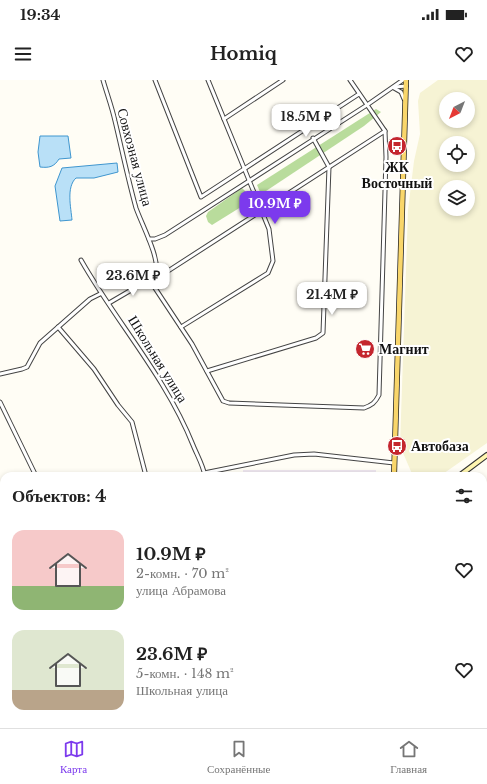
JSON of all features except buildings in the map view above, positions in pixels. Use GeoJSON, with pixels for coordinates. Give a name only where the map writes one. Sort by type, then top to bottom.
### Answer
{"type":"FeatureCollection","features":[{"type":"Feature","properties":{"kind":"main road"},"geometry":{"type":"LineString","coordinates":[[394,472],[406,80]]}},
{"type":"Feature","properties":{"kind":"street","name":"Совхозная улица"},"geometry":{"type":"LineString","coordinates":[[103,80],[136,208],[149,239],[158,267],[156,274],[151,280]]}},
{"type":"Feature","properties":{"kind":"street"},"geometry":{"type":"LineString","coordinates":[[155,80],[201,197],[359,94]]}},
{"type":"Feature","properties":{"kind":"street"},"geometry":{"type":"LineString","coordinates":[[181,326],[268,273],[273,261],[269,229],[208,80]]}},
{"type":"Feature","properties":{"kind":"street"},"geometry":{"type":"LineString","coordinates":[[224,119],[283,80]]}},
{"type":"Feature","properties":{"kind":"street"},"geometry":{"type":"LineString","coordinates":[[151,280],[181,326],[223,401],[229,403],[364,408],[372,405],[377,400],[379,395],[386,151],[385,131],[350,80]]}},
{"type":"Feature","properties":{"kind":"street"},"geometry":{"type":"LineString","coordinates":[[149,239],[155,239],[165,235],[313,138],[394,88],[403,80]]}},
{"type":"Feature","properties":{"kind":"street"},"geometry":{"type":"LineString","coordinates":[[394,88],[406,86]]}},
{"type":"Feature","properties":{"kind":"street"},"geometry":{"type":"LineString","coordinates":[[394,88],[400,92],[406,104]]}},
{"type":"Feature","properties":{"kind":"street"},"geometry":{"type":"LineString","coordinates":[[109,304],[151,280],[261,212],[385,131]]}},
{"type":"Feature","properties":{"kind":"street"},"geometry":{"type":"LineString","coordinates":[[207,371],[316,338],[323,333],[329,167],[313,138]]}},
{"type":"Feature","properties":{"kind":"street","name":"Школьная улица"},"geometry":{"type":"LineString","coordinates":[[81,260],[100,294],[109,304],[139,346],[176,408],[184,422],[204,472]]}},
{"type":"Feature","properties":{"kind":"street"},"geometry":{"type":"LineString","coordinates":[[0,374],[26,367],[40,344],[90,299],[100,294]]}},
{"type":"Feature","properties":{"kind":"street"},"geometry":{"type":"LineString","coordinates":[[58,327],[85,359],[132,422],[145,472]]}},
{"type":"Feature","properties":{"kind":"street"},"geometry":{"type":"LineString","coordinates":[[0,402],[34,472]]}},
{"type":"Feature","properties":{"kind":"street"},"geometry":{"type":"LineString","coordinates":[[214,472],[294,455],[314,454],[394,463]]}},
{"type":"Feature","properties":{"kind":"street"},"geometry":{"type":"LineString","coordinates":[[464,472],[487,456]]}},
{"type":"Feature","properties":{"kind":"shaded area"},"geometry":{"type":"Polygon","coordinates":[[[438,80],[487,80],[487,443],[446,472],[411,472],[400,446],[408,210],[414,161],[420,134],[418,101],[420,93],[438,80]]]}},
{"type":"Feature","properties":{"kind":"shaded area"},"geometry":{"type":"Polygon","coordinates":[[[243,470],[376,470],[376,472],[243,472],[243,470]]]}},
{"type":"Feature","properties":{"kind":"green space"},"geometry":{"type":"Polygon","coordinates":[[[376,109],[381,112],[364,126],[263,193],[260,192],[257,185],[376,109]]]}},
{"type":"Feature","properties":{"kind":"green space"},"geometry":{"type":"Polygon","coordinates":[[[242,188],[250,196],[249,202],[212,225],[208,222],[206,216],[208,212],[242,188]]]}},
{"type":"Feature","properties":{"kind":"water"},"geometry":{"type":"Polygon","coordinates":[[[40,136],[68,136],[71,158],[59,159],[51,166],[40,167],[38,152],[40,136]]]}},
{"type":"Feature","properties":{"kind":"water"},"geometry":{"type":"Polygon","coordinates":[[[117,163],[118,172],[94,178],[76,178],[70,192],[72,220],[60,221],[55,186],[62,168],[117,163]]]}},
{"type":"Feature","properties":{"kind":"place","name":"ЖК Восточный"},"geometry":{"type":"Point","coordinates":[397,146]}},
{"type":"Feature","properties":{"kind":"place","name":"Магнит"},"geometry":{"type":"Point","coordinates":[365,349]}},
{"type":"Feature","properties":{"kind":"place","name":"Автобаза"},"geometry":{"type":"Point","coordinates":[397,446]}}]}
